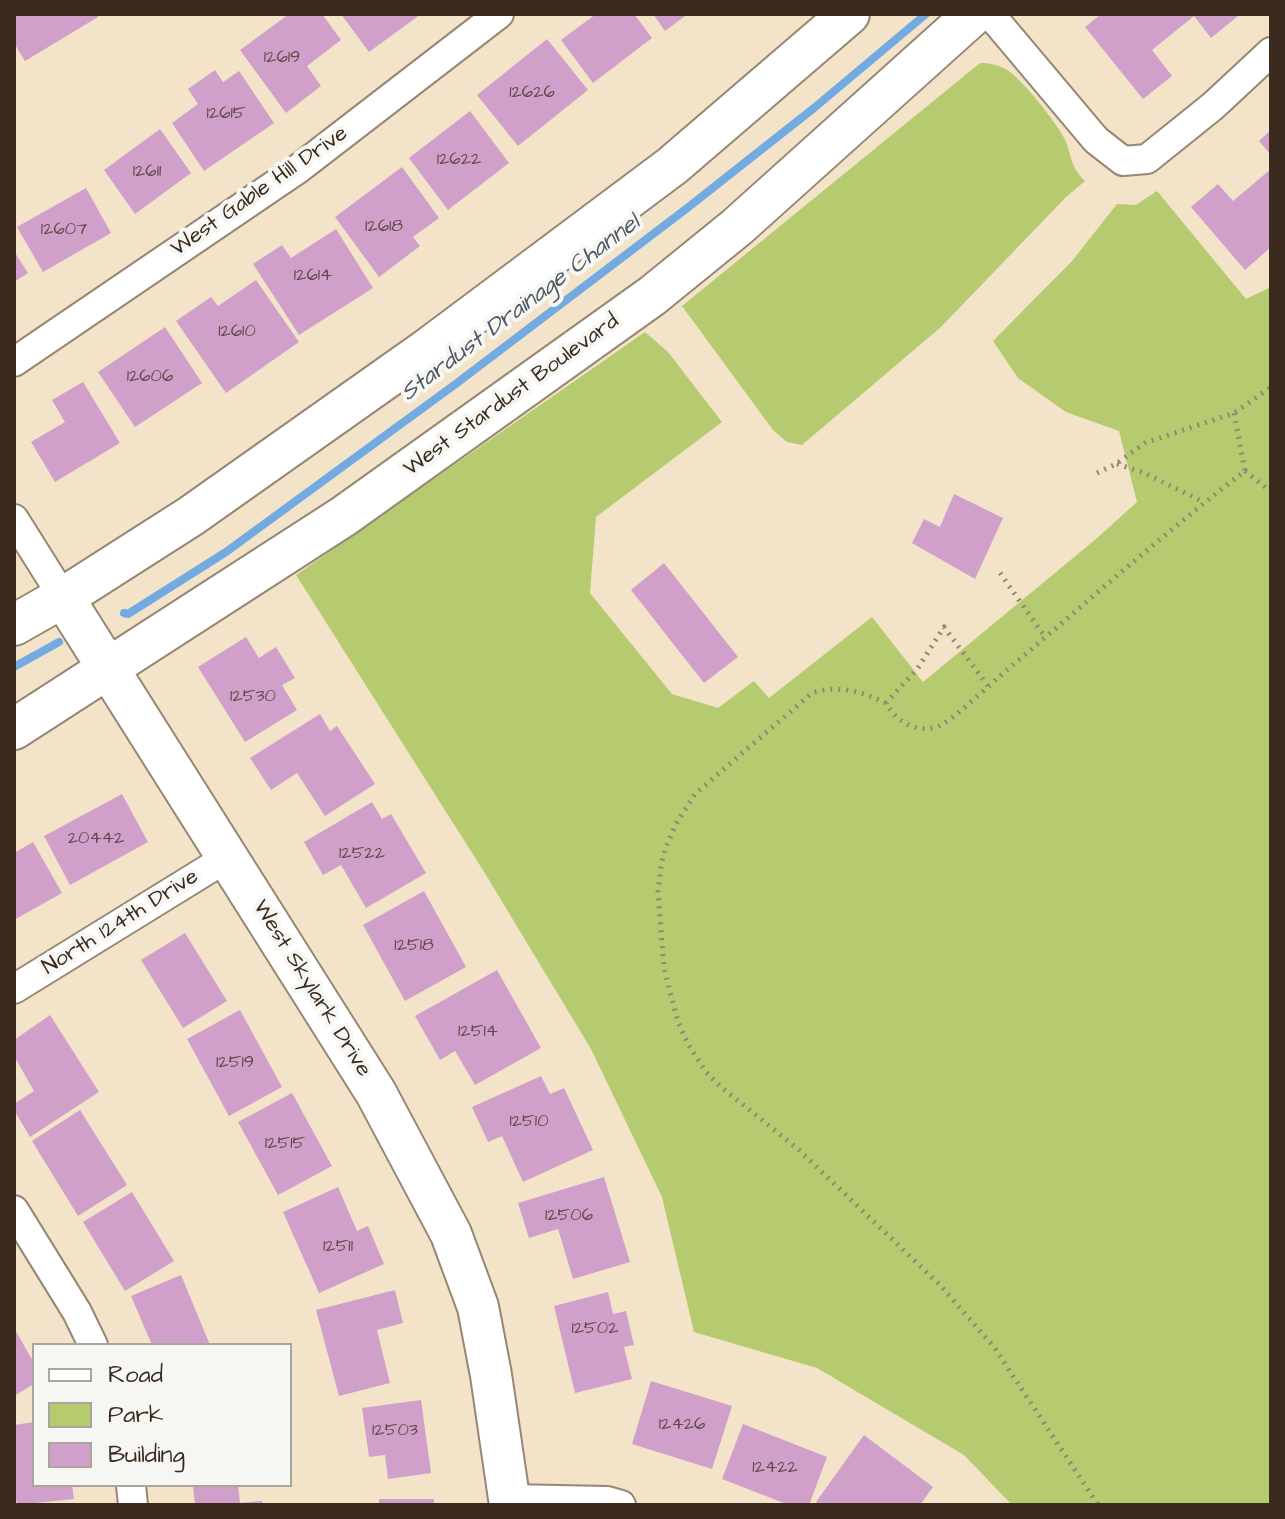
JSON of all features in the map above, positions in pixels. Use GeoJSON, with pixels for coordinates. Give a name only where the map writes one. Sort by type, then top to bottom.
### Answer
{"type":"FeatureCollection","features":[{"type":"Feature","properties":{"kind":"street","name":"West Gable Hill Drive"},"geometry":{"type":"LineString","coordinates":[[14,362],[298,169],[499,14]]}},
{"type":"Feature","properties":{"kind":"street"},"geometry":{"type":"LineString","coordinates":[[14,625],[191,516],[426,350],[672,166],[849,14]]}},
{"type":"Feature","properties":{"kind":"street","name":"West Stardust Boulevard"},"geometry":{"type":"LineString","coordinates":[[14,729],[344,516],[652,296],[737,227],[974,14]]}},
{"type":"Feature","properties":{"kind":"street"},"geometry":{"type":"LineString","coordinates":[[990,14],[1096,140],[1123,161],[1147,159],[1213,106],[1271,52]]}},
{"type":"Feature","properties":{"kind":"street","name":"West Skylark Drive"},"geometry":{"type":"LineString","coordinates":[[14,519],[376,1093],[451,1234],[478,1307],[510,1502]]}},
{"type":"Feature","properties":{"kind":"street","name":"North 124th Drive"},"geometry":{"type":"LineString","coordinates":[[14,989],[228,857]]}},
{"type":"Feature","properties":{"kind":"street"},"geometry":{"type":"LineString","coordinates":[[14,1210],[77,1312],[92,1343]]}},
{"type":"Feature","properties":{"kind":"street"},"geometry":{"type":"LineString","coordinates":[[510,1502],[607,1501],[621,1505]]}},
{"type":"Feature","properties":{"kind":"path"},"geometry":{"type":"LineString","coordinates":[[1097,473],[1116,464],[1145,443],[1234,413],[1271,387]]}},
{"type":"Feature","properties":{"kind":"path"},"geometry":{"type":"LineString","coordinates":[[1234,413],[1245,471],[1270,491]]}},
{"type":"Feature","properties":{"kind":"path"},"geometry":{"type":"LineString","coordinates":[[1116,464],[1142,472],[1204,502]]}},
{"type":"Feature","properties":{"kind":"path"},"geometry":{"type":"LineString","coordinates":[[1098,1505],[994,1347],[939,1284],[838,1187],[706,1072],[688,1044],[670,999],[664,969],[658,892],[661,865],[676,824],[695,794],[812,693],[847,690],[866,694],[886,703],[903,724],[934,728],[943,724],[1204,502],[1245,471]]}},
{"type":"Feature","properties":{"kind":"path"},"geometry":{"type":"LineString","coordinates":[[1000,573],[1045,637]]}},
{"type":"Feature","properties":{"kind":"path"},"geometry":{"type":"LineString","coordinates":[[886,703],[918,668],[944,627],[988,686]]}},
{"type":"Feature","properties":{"kind":"green space"},"geometry":{"type":"Polygon","coordinates":[[[980,63],[1006,70],[1031,92],[1063,136],[1073,164],[1085,181],[941,327],[802,445],[787,442],[773,430],[682,306],[980,63]]]}},
{"type":"Feature","properties":{"kind":"green space"},"geometry":{"type":"Polygon","coordinates":[[[1157,191],[1246,299],[1271,287],[1271,1505],[1012,1505],[964,1455],[817,1368],[694,1332],[662,1197],[591,1049],[486,875],[296,575],[645,332],[668,352],[722,422],[596,517],[590,593],[672,694],[718,708],[754,681],[769,698],[872,617],[923,682],[1137,502],[1119,431],[1066,412],[1018,378],[993,341],[1072,261],[1117,204],[1136,205],[1157,191]]]}},
{"type":"Feature","properties":{"kind":"building"},"geometry":{"type":"Polygon","coordinates":[[[14,14],[97,14],[98,17],[25,61],[14,43],[14,14]]]}},
{"type":"Feature","properties":{"kind":"building"},"geometry":{"type":"Polygon","coordinates":[[[289,14],[322,14],[341,40],[307,66],[321,86],[286,113],[240,50],[289,14]]]}},
{"type":"Feature","properties":{"kind":"building"},"geometry":{"type":"Polygon","coordinates":[[[341,14],[421,14],[369,52],[341,14]]]}},
{"type":"Feature","properties":{"kind":"building"},"geometry":{"type":"Polygon","coordinates":[[[596,14],[634,14],[652,38],[593,83],[561,40],[596,14]]]}},
{"type":"Feature","properties":{"kind":"building"},"geometry":{"type":"Polygon","coordinates":[[[653,14],[688,14],[665,31],[653,14]]]}},
{"type":"Feature","properties":{"kind":"building"},"geometry":{"type":"Polygon","coordinates":[[[1101,14],[1238,16],[1211,38],[1194,16],[1152,50],[1172,76],[1143,99],[1085,27],[1101,14]]]}},
{"type":"Feature","properties":{"kind":"building"},"geometry":{"type":"Polygon","coordinates":[[[547,39],[588,90],[518,146],[477,95],[547,39]]]}},
{"type":"Feature","properties":{"kind":"building"},"geometry":{"type":"Polygon","coordinates":[[[215,70],[223,82],[239,71],[274,123],[204,171],[172,123],[198,104],[188,89],[215,70]]]}},
{"type":"Feature","properties":{"kind":"building"},"geometry":{"type":"Polygon","coordinates":[[[470,111],[509,163],[448,210],[409,158],[470,111]]]}},
{"type":"Feature","properties":{"kind":"building"},"geometry":{"type":"Polygon","coordinates":[[[160,129],[191,173],[135,214],[104,170],[160,129]]]}},
{"type":"Feature","properties":{"kind":"building"},"geometry":{"type":"Polygon","coordinates":[[[1271,130],[1271,155],[1259,141],[1271,130]]]}},
{"type":"Feature","properties":{"kind":"building"},"geometry":{"type":"Polygon","coordinates":[[[402,167],[439,218],[413,237],[420,246],[379,277],[335,217],[402,167]]]}},
{"type":"Feature","properties":{"kind":"building"},"geometry":{"type":"Polygon","coordinates":[[[1271,169],[1271,247],[1245,270],[1191,207],[1218,184],[1233,201],[1271,169]]]}},
{"type":"Feature","properties":{"kind":"building"},"geometry":{"type":"Polygon","coordinates":[[[86,188],[111,233],[43,272],[17,227],[86,188]]]}},
{"type":"Feature","properties":{"kind":"building"},"geometry":{"type":"Polygon","coordinates":[[[336,229],[373,288],[299,335],[253,264],[282,245],[291,258],[336,229]]]}},
{"type":"Feature","properties":{"kind":"building"},"geometry":{"type":"Polygon","coordinates":[[[14,251],[28,273],[14,282],[14,251]]]}},
{"type":"Feature","properties":{"kind":"building"},"geometry":{"type":"Polygon","coordinates":[[[256,280],[299,342],[226,393],[176,321],[211,297],[218,306],[256,280]]]}},
{"type":"Feature","properties":{"kind":"building"},"geometry":{"type":"Polygon","coordinates":[[[165,327],[202,383],[135,427],[98,372],[165,327]]]}},
{"type":"Feature","properties":{"kind":"building"},"geometry":{"type":"Polygon","coordinates":[[[83,382],[120,443],[55,482],[31,442],[65,422],[52,400],[83,382]]]}},
{"type":"Feature","properties":{"kind":"building"},"geometry":{"type":"Polygon","coordinates":[[[954,494],[1003,518],[975,579],[912,543],[924,519],[940,527],[954,494]]]}},
{"type":"Feature","properties":{"kind":"building"},"geometry":{"type":"Polygon","coordinates":[[[664,563],[738,657],[704,683],[631,590],[664,563]]]}},
{"type":"Feature","properties":{"kind":"building"},"geometry":{"type":"Polygon","coordinates":[[[246,637],[259,658],[276,647],[295,678],[282,685],[297,710],[245,742],[198,667],[246,637]]]}},
{"type":"Feature","properties":{"kind":"building"},"geometry":{"type":"Polygon","coordinates":[[[320,714],[330,731],[337,726],[375,784],[325,816],[297,773],[271,790],[250,758],[320,714]]]}},
{"type":"Feature","properties":{"kind":"building"},"geometry":{"type":"Polygon","coordinates":[[[122,794],[148,842],[70,885],[44,836],[122,794]]]}},
{"type":"Feature","properties":{"kind":"building"},"geometry":{"type":"Polygon","coordinates":[[[372,802],[382,819],[391,814],[426,873],[366,908],[341,865],[323,875],[304,842],[372,802]]]}},
{"type":"Feature","properties":{"kind":"building"},"geometry":{"type":"Polygon","coordinates":[[[33,842],[62,893],[14,920],[14,853],[33,842]]]}},
{"type":"Feature","properties":{"kind":"building"},"geometry":{"type":"Polygon","coordinates":[[[424,891],[466,967],[405,1001],[363,925],[424,891]]]}},
{"type":"Feature","properties":{"kind":"building"},"geometry":{"type":"Polygon","coordinates":[[[185,933],[227,1001],[183,1028],[141,960],[185,933]]]}},
{"type":"Feature","properties":{"kind":"building"},"geometry":{"type":"Polygon","coordinates":[[[497,970],[541,1048],[475,1085],[455,1051],[440,1060],[415,1016],[497,970]]]}},
{"type":"Feature","properties":{"kind":"building"},"geometry":{"type":"Polygon","coordinates":[[[240,1010],[282,1087],[229,1116],[187,1039],[240,1010]]]}},
{"type":"Feature","properties":{"kind":"building"},"geometry":{"type":"Polygon","coordinates":[[[50,1015],[99,1092],[30,1137],[14,1110],[14,1104],[34,1091],[14,1056],[14,1040],[50,1015]]]}},
{"type":"Feature","properties":{"kind":"building"},"geometry":{"type":"Polygon","coordinates":[[[541,1076],[550,1094],[564,1088],[593,1150],[523,1182],[502,1136],[488,1142],[472,1107],[541,1076]]]}},
{"type":"Feature","properties":{"kind":"building"},"geometry":{"type":"Polygon","coordinates":[[[292,1093],[332,1166],[278,1195],[238,1122],[292,1093]]]}},
{"type":"Feature","properties":{"kind":"building"},"geometry":{"type":"Polygon","coordinates":[[[80,1110],[127,1185],[78,1216],[32,1141],[80,1110]]]}},
{"type":"Feature","properties":{"kind":"building"},"geometry":{"type":"Polygon","coordinates":[[[604,1177],[630,1262],[573,1279],[558,1229],[529,1238],[518,1203],[604,1177]]]}},
{"type":"Feature","properties":{"kind":"building"},"geometry":{"type":"Polygon","coordinates":[[[338,1187],[357,1231],[368,1226],[384,1264],[319,1293],[283,1212],[338,1187]]]}},
{"type":"Feature","properties":{"kind":"building"},"geometry":{"type":"Polygon","coordinates":[[[132,1192],[174,1261],[125,1291],[83,1222],[132,1192]]]}},
{"type":"Feature","properties":{"kind":"building"},"geometry":{"type":"Polygon","coordinates":[[[181,1275],[209,1343],[151,1343],[131,1296],[181,1275]]]}},
{"type":"Feature","properties":{"kind":"building"},"geometry":{"type":"Polygon","coordinates":[[[395,1290],[403,1323],[377,1330],[390,1383],[339,1396],[316,1310],[395,1290]]]}},
{"type":"Feature","properties":{"kind":"building"},"geometry":{"type":"Polygon","coordinates":[[[608,1292],[613,1314],[626,1311],[634,1345],[624,1347],[632,1379],[575,1393],[554,1306],[608,1292]]]}},
{"type":"Feature","properties":{"kind":"building"},"geometry":{"type":"Polygon","coordinates":[[[14,1328],[32,1360],[32,1385],[14,1396],[14,1328]]]}},
{"type":"Feature","properties":{"kind":"building"},"geometry":{"type":"Polygon","coordinates":[[[651,1381],[732,1406],[712,1469],[632,1444],[651,1381]]]}},
{"type":"Feature","properties":{"kind":"building"},"geometry":{"type":"Polygon","coordinates":[[[421,1400],[431,1473],[388,1479],[385,1455],[369,1457],[362,1408],[421,1400]]]}},
{"type":"Feature","properties":{"kind":"building"},"geometry":{"type":"Polygon","coordinates":[[[32,1422],[32,1487],[72,1487],[74,1499],[17,1505],[14,1425],[32,1422]]]}},
{"type":"Feature","properties":{"kind":"building"},"geometry":{"type":"Polygon","coordinates":[[[743,1424],[827,1457],[809,1505],[789,1505],[722,1479],[743,1424]]]}},
{"type":"Feature","properties":{"kind":"building"},"geometry":{"type":"Polygon","coordinates":[[[864,1435],[933,1487],[920,1505],[820,1505],[816,1502],[864,1435]]]}},
{"type":"Feature","properties":{"kind":"building"},"geometry":{"type":"Polygon","coordinates":[[[193,1487],[238,1487],[240,1503],[262,1501],[263,1505],[195,1505],[193,1487]]]}},
{"type":"Feature","properties":{"kind":"building"},"geometry":{"type":"Polygon","coordinates":[[[379,1499],[434,1499],[434,1505],[379,1505],[379,1499]]]}},
{"type":"Feature","properties":{"kind":"waterway","name":"Stardust Drainage Channel"},"geometry":{"type":"LineString","coordinates":[[124,613],[128,614],[226,552],[457,383],[686,209],[926,14]]}},
{"type":"Feature","properties":{"kind":"waterway","name":"Stardust Drainage Channel"},"geometry":{"type":"LineString","coordinates":[[14,667],[59,642]]}}]}
